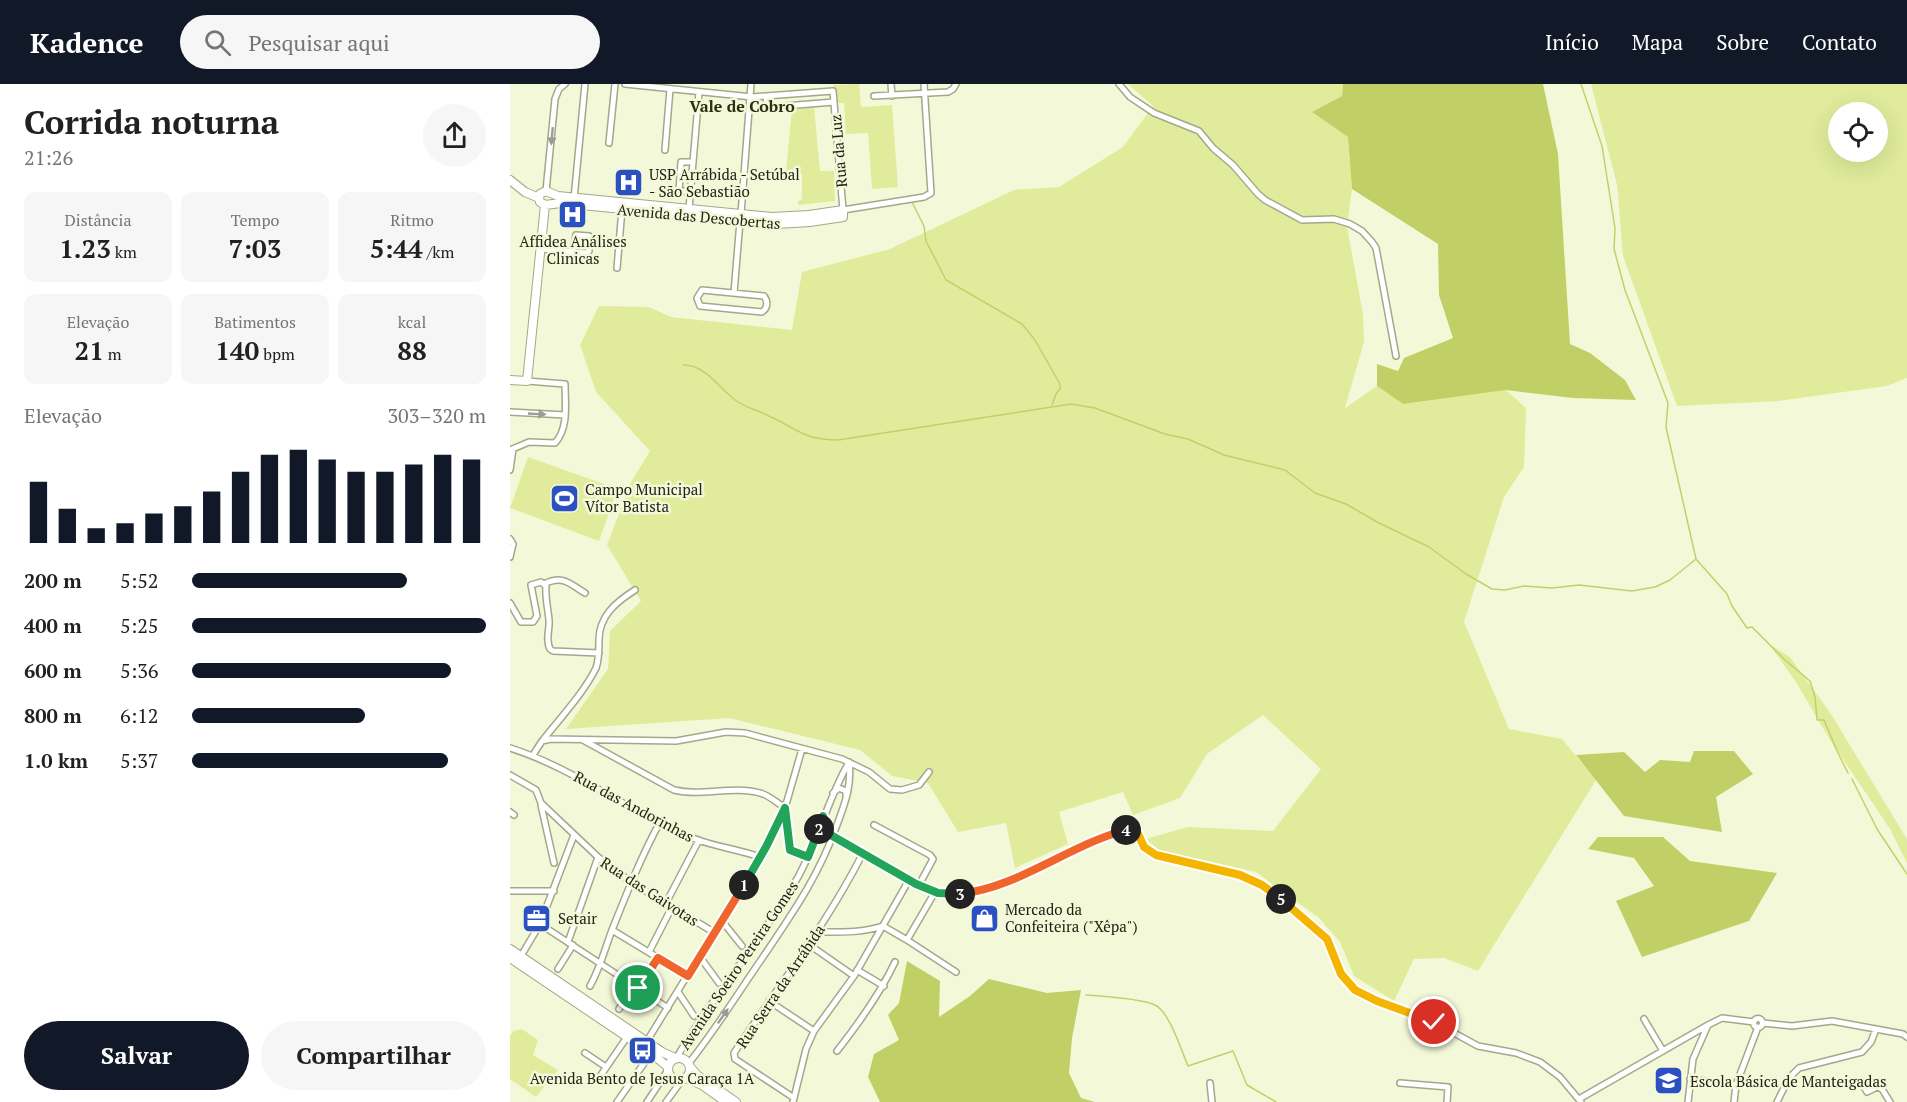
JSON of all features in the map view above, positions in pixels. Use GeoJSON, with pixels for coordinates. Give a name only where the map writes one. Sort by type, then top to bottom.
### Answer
{"type":"FeatureCollection","features":[{"type":"Feature","properties":{"kind":"street"},"geometry":{"type":"LineString","coordinates":[[527,381],[546,204],[552,198],[548,192],[555,99],[559,89],[565,84]]}},
{"type":"Feature","properties":{"kind":"street"},"geometry":{"type":"LineString","coordinates":[[574,201],[585,84]]}},
{"type":"Feature","properties":{"kind":"street"},"geometry":{"type":"LineString","coordinates":[[609,143],[615,84]]}},
{"type":"Feature","properties":{"kind":"street"},"geometry":{"type":"LineString","coordinates":[[625,84],[752,97],[824,91],[823,84]]}},
{"type":"Feature","properties":{"kind":"street"},"geometry":{"type":"LineString","coordinates":[[734,293],[752,97],[751,84]]}},
{"type":"Feature","properties":{"kind":"street"},"geometry":{"type":"LineString","coordinates":[[891,84],[892,96]]}},
{"type":"Feature","properties":{"kind":"street"},"geometry":{"type":"LineString","coordinates":[[924,84],[924,94]]}},
{"type":"Feature","properties":{"kind":"street"},"geometry":{"type":"LineString","coordinates":[[874,96],[948,92],[956,84]]}},
{"type":"Feature","properties":{"kind":"street"},"geometry":{"type":"LineString","coordinates":[[1119,84],[1130,97],[1154,113],[1199,131],[1265,200],[1302,219],[1334,219],[1350,224],[1367,236],[1376,248],[1396,356]]}},
{"type":"Feature","properties":{"kind":"street"},"geometry":{"type":"LineString","coordinates":[[665,150],[670,89]]}},
{"type":"Feature","properties":{"kind":"street","name":"Rua da Luz"},"geometry":{"type":"LineString","coordinates":[[824,91],[833,91],[843,210]]}},
{"type":"Feature","properties":{"kind":"street"},"geometry":{"type":"LineString","coordinates":[[689,209],[699,92]]}},
{"type":"Feature","properties":{"kind":"street","name":"Avenida das Descobertas"},"geometry":{"type":"LineString","coordinates":[[546,204],[574,201],[689,209],[776,224],[843,217],[843,210],[924,197],[930,195],[932,191],[924,94]]}},
{"type":"Feature","properties":{"kind":"street"},"geometry":{"type":"LineString","coordinates":[[766,96],[767,105],[772,107],[834,102]]}},
{"type":"Feature","properties":{"kind":"street"},"geometry":{"type":"LineString","coordinates":[[691,191],[680,191],[681,162],[693,162]]}},
{"type":"Feature","properties":{"kind":"street"},"geometry":{"type":"LineString","coordinates":[[510,180],[546,204]]}},
{"type":"Feature","properties":{"kind":"street"},"geometry":{"type":"LineString","coordinates":[[539,198],[540,194],[548,192]]}},
{"type":"Feature","properties":{"kind":"street","name":"Avenida das Descobertas"},"geometry":{"type":"LineString","coordinates":[[548,192],[574,201],[622,209],[741,217]]}},
{"type":"Feature","properties":{"kind":"street"},"geometry":{"type":"LineString","coordinates":[[617,268],[622,209]]}},
{"type":"Feature","properties":{"kind":"street"},"geometry":{"type":"LineString","coordinates":[[541,249],[573,252]]}},
{"type":"Feature","properties":{"kind":"street"},"geometry":{"type":"LineString","coordinates":[[702,290],[734,293],[764,296],[767,302],[766,309],[762,312],[700,306],[697,298],[702,290]]}},
{"type":"Feature","properties":{"kind":"street"},"geometry":{"type":"LineString","coordinates":[[510,381],[566,384],[565,415],[561,436],[555,443],[529,442],[511,450],[510,470]]}},
{"type":"Feature","properties":{"kind":"street"},"geometry":{"type":"LineString","coordinates":[[510,412],[565,415]]}},
{"type":"Feature","properties":{"kind":"street"},"geometry":{"type":"LineString","coordinates":[[510,539],[513,544],[510,557]]}},
{"type":"Feature","properties":{"kind":"street"},"geometry":{"type":"LineString","coordinates":[[510,603],[521,621],[533,622],[537,616],[531,585],[562,579],[585,593]]}},
{"type":"Feature","properties":{"kind":"street"},"geometry":{"type":"LineString","coordinates":[[544,584],[549,621],[547,639],[550,649],[598,653]]}},
{"type":"Feature","properties":{"kind":"street"},"geometry":{"type":"LineString","coordinates":[[533,755],[597,665],[599,630],[606,615],[618,601],[635,590]]}},
{"type":"Feature","properties":{"kind":"street"},"geometry":{"type":"LineString","coordinates":[[542,741],[551,739],[676,741],[726,732],[745,733],[849,762],[869,772],[890,789],[902,790],[919,785],[929,772]]}},
{"type":"Feature","properties":{"kind":"street"},"geometry":{"type":"LineString","coordinates":[[582,739],[674,790],[687,793],[762,793],[785,808]]}},
{"type":"Feature","properties":{"kind":"street"},"geometry":{"type":"LineString","coordinates":[[610,755],[606,745],[613,740]]}},
{"type":"Feature","properties":{"kind":"street","name":"Rua das Andorinhas"},"geometry":{"type":"LineString","coordinates":[[510,748],[533,755],[566,770],[660,822],[699,840],[760,857]]}},
{"type":"Feature","properties":{"kind":"street"},"geometry":{"type":"LineString","coordinates":[[647,1041],[760,857],[785,808],[802,749]]}},
{"type":"Feature","properties":{"kind":"street","name":"Avenida Soeiro Pereira Gomes"},"geometry":{"type":"LineString","coordinates":[[676,1058],[779,907],[808,857],[832,794],[849,762]]}},
{"type":"Feature","properties":{"kind":"street","name":"Avenida Soeiro Pereira Gomes"},"geometry":{"type":"LineString","coordinates":[[666,1102],[690,1071],[690,1065],[791,916],[814,878],[847,800],[850,780],[849,762]]}},
{"type":"Feature","properties":{"kind":"street","name":"Rua das Gaivotas"},"geometry":{"type":"LineString","coordinates":[[510,775],[536,790],[541,803],[598,857],[631,882],[715,933]]}},
{"type":"Feature","properties":{"kind":"street"},"geometry":{"type":"LineString","coordinates":[[832,794],[839,788],[843,789],[846,791],[847,800]]}},
{"type":"Feature","properties":{"kind":"street"},"geometry":{"type":"LineString","coordinates":[[541,803],[554,863]]}},
{"type":"Feature","properties":{"kind":"street"},"geometry":{"type":"LineString","coordinates":[[785,808],[790,850],[808,857]]}},
{"type":"Feature","properties":{"kind":"street"},"geometry":{"type":"LineString","coordinates":[[823,816],[827,830],[833,836],[909,880],[934,892],[958,894],[996,887],[1094,841],[1135,827],[1144,847],[1156,855],[1240,875],[1262,885],[1277,896],[1327,939],[1341,974],[1355,990],[1377,1001],[1434,1022],[1478,1046],[1516,1053],[1540,1062],[1560,1077],[1580,1100],[1722,1018],[1758,1024],[1792,1026],[1825,1021],[1903,1034],[1907,1037]]}},
{"type":"Feature","properties":{"kind":"street"},"geometry":{"type":"LineString","coordinates":[[590,986],[602,964],[612,930],[631,882],[660,822]]}},
{"type":"Feature","properties":{"kind":"street"},"geometry":{"type":"LineString","coordinates":[[874,825],[930,855],[933,859],[931,865],[919,885]]}},
{"type":"Feature","properties":{"kind":"street"},"geometry":{"type":"LineString","coordinates":[[520,956],[540,924],[574,835]]}},
{"type":"Feature","properties":{"kind":"street"},"geometry":{"type":"LineString","coordinates":[[666,903],[699,840]]}},
{"type":"Feature","properties":{"kind":"street","name":"Rua Serra da Arrábida"},"geometry":{"type":"LineString","coordinates":[[793,1100],[735,1059],[734,1053],[817,932],[846,887],[863,853]]}},
{"type":"Feature","properties":{"kind":"street"},"geometry":{"type":"LineString","coordinates":[[558,969],[571,944],[598,857]]}},
{"type":"Feature","properties":{"kind":"street"},"geometry":{"type":"LineString","coordinates":[[793,1100],[806,1049],[814,1031],[856,973],[909,880]]}},
{"type":"Feature","properties":{"kind":"street"},"geometry":{"type":"LineString","coordinates":[[510,891],[554,891]]}},
{"type":"Feature","properties":{"kind":"street"},"geometry":{"type":"LineString","coordinates":[[907,940],[934,892]]}},
{"type":"Feature","properties":{"kind":"street"},"geometry":{"type":"LineString","coordinates":[[649,952],[672,907]]}},
{"type":"Feature","properties":{"kind":"street"},"geometry":{"type":"LineString","coordinates":[[722,921],[742,946]]}},
{"type":"Feature","properties":{"kind":"street"},"geometry":{"type":"LineString","coordinates":[[540,924],[668,1008]]}},
{"type":"Feature","properties":{"kind":"street"},"geometry":{"type":"LineString","coordinates":[[817,932],[870,930],[883,926],[956,972]]}},
{"type":"Feature","properties":{"kind":"street"},"geometry":{"type":"LineString","coordinates":[[612,930],[688,976]]}},
{"type":"Feature","properties":{"kind":"street"},"geometry":{"type":"LineString","coordinates":[[808,944],[856,973],[884,986]]}},
{"type":"Feature","properties":{"kind":"street"},"geometry":{"type":"LineString","coordinates":[[510,949],[676,1058]]}},
{"type":"Feature","properties":{"kind":"street"},"geometry":{"type":"LineString","coordinates":[[700,957],[719,983]]}},
{"type":"Feature","properties":{"kind":"street"},"geometry":{"type":"LineString","coordinates":[[510,958],[655,1056],[668,1069],[671,1077],[702,1085],[726,1102]]}},
{"type":"Feature","properties":{"kind":"street"},"geometry":{"type":"LineString","coordinates":[[619,1009],[658,958]]}},
{"type":"Feature","properties":{"kind":"street"},"geometry":{"type":"LineString","coordinates":[[837,1051],[859,1024],[884,986],[895,962]]}},
{"type":"Feature","properties":{"kind":"street"},"geometry":{"type":"LineString","coordinates":[[678,992],[694,1016]]}},
{"type":"Feature","properties":{"kind":"street"},"geometry":{"type":"LineString","coordinates":[[769,1001],[814,1031]]}},
{"type":"Feature","properties":{"kind":"street"},"geometry":{"type":"LineString","coordinates":[[1644,1019],[1663,1051]]}},
{"type":"Feature","properties":{"kind":"street"},"geometry":{"type":"LineString","coordinates":[[1734,1102],[1736,1085],[1758,1024]]}},
{"type":"Feature","properties":{"kind":"street"},"geometry":{"type":"LineString","coordinates":[[1688,1102],[1693,1059],[1708,1025]]}},
{"type":"Feature","properties":{"kind":"street"},"geometry":{"type":"LineString","coordinates":[[1777,1102],[1789,1078],[1799,1068],[1862,1052],[1876,1029]]}},
{"type":"Feature","properties":{"kind":"street"},"geometry":{"type":"LineString","coordinates":[[601,1075],[627,1037]]}},
{"type":"Feature","properties":{"kind":"street"},"geometry":{"type":"LineString","coordinates":[[585,1053],[606,1067]]}},
{"type":"Feature","properties":{"kind":"street"},"geometry":{"type":"LineString","coordinates":[[617,1102],[647,1059],[655,1056]]}},
{"type":"Feature","properties":{"kind":"street","name":"Avenida Soeiro Pereira Gomes"},"geometry":{"type":"LineString","coordinates":[[647,1102],[668,1069],[671,1060],[683,1058],[690,1065]]}},
{"type":"Feature","properties":{"kind":"street"},"geometry":{"type":"LineString","coordinates":[[690,1065],[697,1075],[736,1102]]}},
{"type":"Feature","properties":{"kind":"street"},"geometry":{"type":"LineString","coordinates":[[1690,1079],[1736,1085]]}},
{"type":"Feature","properties":{"kind":"street"},"geometry":{"type":"LineString","coordinates":[[1210,1083],[1212,1102]]}},
{"type":"Feature","properties":{"kind":"street"},"geometry":{"type":"LineString","coordinates":[[1400,1083],[1448,1088],[1447,1102]]}},
{"type":"Feature","properties":{"kind":"street"},"geometry":{"type":"LineString","coordinates":[[1864,1087],[1867,1092],[1881,1088],[1890,1102]]}},
{"type":"Feature","properties":{"kind":"green space"},"geometry":{"type":"Polygon","coordinates":[[[859,84],[861,107],[892,105],[898,187],[872,189],[868,133],[846,134],[844,103],[835,103],[833,85],[859,84]]]}},
{"type":"Feature","properties":{"kind":"green space"},"geometry":{"type":"Polygon","coordinates":[[[1128,84],[1343,84],[1342,96],[1313,112],[1348,137],[1352,189],[1347,227],[1363,314],[1364,342],[1345,408],[1377,386],[1403,404],[1506,390],[1526,408],[1524,467],[1504,497],[1464,622],[1509,729],[1562,739],[1596,780],[1478,971],[1444,958],[1414,959],[1394,1001],[1354,976],[1340,942],[1319,918],[1256,872],[1159,850],[1146,839],[1188,827],[1273,831],[1321,769],[1263,715],[1207,754],[1180,798],[1133,815],[1123,792],[1059,812],[1068,844],[1015,868],[1006,823],[958,832],[928,783],[892,776],[860,750],[729,718],[566,729],[608,669],[610,631],[641,601],[607,545],[631,482],[650,451],[596,392],[580,345],[599,306],[649,307],[671,317],[792,330],[802,272],[890,249],[1014,190],[1059,187],[1123,147],[1153,106],[1128,84]]]}},
{"type":"Feature","properties":{"kind":"green space"},"geometry":{"type":"Polygon","coordinates":[[[1343,84],[1543,84],[1558,154],[1570,344],[1590,353],[1625,380],[1636,400],[1573,398],[1506,390],[1403,404],[1377,386],[1377,364],[1398,371],[1404,358],[1453,338],[1439,295],[1438,244],[1352,189],[1348,137],[1312,112],[1342,96],[1343,84]]]}},
{"type":"Feature","properties":{"kind":"green space"},"geometry":{"type":"Polygon","coordinates":[[[1591,84],[1907,84],[1907,378],[1887,386],[1778,401],[1677,406],[1623,256],[1617,185],[1591,84]]]}},
{"type":"Feature","properties":{"kind":"green space"},"geometry":{"type":"Polygon","coordinates":[[[814,107],[820,171],[834,171],[835,201],[798,205],[798,201],[802,199],[802,174],[786,172],[792,109],[814,107]]]}},
{"type":"Feature","properties":{"kind":"green space","name":"Campo Municipal Vítor Batista"},"geometry":{"type":"Polygon","coordinates":[[[528,457],[618,489],[599,541],[510,508],[528,457]]]}},
{"type":"Feature","properties":{"kind":"green space"},"geometry":{"type":"Polygon","coordinates":[[[1769,644],[1790,657],[1831,714],[1907,839],[1907,863],[1890,829],[1769,644]]]}},
{"type":"Feature","properties":{"kind":"green space"},"geometry":{"type":"Polygon","coordinates":[[[1694,751],[1734,751],[1753,774],[1716,797],[1722,832],[1624,816],[1576,755],[1624,752],[1645,772],[1660,760],[1690,762],[1694,751]]]}},
{"type":"Feature","properties":{"kind":"green space"},"geometry":{"type":"Polygon","coordinates":[[[1598,837],[1663,837],[1690,861],[1777,873],[1749,921],[1642,957],[1616,901],[1654,886],[1634,858],[1588,849],[1598,837]]]}},
{"type":"Feature","properties":{"kind":"green space"},"geometry":{"type":"Polygon","coordinates":[[[907,961],[940,981],[939,1017],[970,996],[989,979],[1047,993],[1081,990],[1072,1038],[1069,1073],[1081,1098],[1095,1102],[880,1102],[868,1077],[874,1054],[899,1040],[888,1015],[899,1003],[907,961]]]}},
{"type":"Feature","properties":{"kind":"green space"},"geometry":{"type":"Polygon","coordinates":[[[522,1029],[538,1040],[533,1055],[558,1070],[536,1097],[510,1079],[510,1036],[513,1031],[522,1029]]]}},
{"type":"Feature","properties":{"kind":"waterway"},"geometry":{"type":"LineString","coordinates":[[1581,84],[1602,146],[1615,228],[1614,249],[1625,290],[1668,403],[1666,427],[1696,559],[1727,594],[1747,628],[1752,627],[1810,681],[1815,697],[1817,720],[1824,720],[1848,773]]}},
{"type":"Feature","properties":{"kind":"waterway"},"geometry":{"type":"LineString","coordinates":[[912,202],[924,226],[926,241],[946,280],[1022,324],[1035,340],[1060,384],[1052,405]]}},
{"type":"Feature","properties":{"kind":"waterway"},"geometry":{"type":"LineString","coordinates":[[683,365],[705,372],[743,405],[808,436],[826,440],[1071,404],[1095,408],[1165,434],[1188,439],[1224,455],[1285,470],[1315,493],[1346,504],[1429,547],[1466,574],[1492,589],[1579,585],[1632,591],[1655,587],[1670,580],[1696,559]]}},
{"type":"Feature","properties":{"kind":"waterway"},"geometry":{"type":"LineString","coordinates":[[1852,779],[1877,829],[1907,874]]}},
{"type":"Feature","properties":{"kind":"waterway"},"geometry":{"type":"LineString","coordinates":[[1086,995],[1132,999],[1155,1005],[1170,1023],[1188,1066],[1233,1051],[1247,1085],[1276,1102]]}},
{"type":"Feature","properties":{"kind":"place","name":"USP Arrábida - Setúbal - São Sebastião"},"geometry":{"type":"Point","coordinates":[628,183]}},
{"type":"Feature","properties":{"kind":"place","name":"Affidea Análises Clinicas"},"geometry":{"type":"Point","coordinates":[573,214]}},
{"type":"Feature","properties":{"kind":"place","name":"Campo Municipal Vítor Batista"},"geometry":{"type":"Point","coordinates":[564,498]}},
{"type":"Feature","properties":{"kind":"place","name":"Setair"},"geometry":{"type":"Point","coordinates":[537,918]}},
{"type":"Feature","properties":{"kind":"place","name":"Mercado da Confeiteira (\"Xêpa\")"},"geometry":{"type":"Point","coordinates":[984,918]}},
{"type":"Feature","properties":{"kind":"place","name":"Avenida Bento de Jesus Caraça 1A"},"geometry":{"type":"Point","coordinates":[642,1051]}},
{"type":"Feature","properties":{"kind":"place","name":"Escola Básica de Manteigadas"},"geometry":{"type":"Point","coordinates":[1669,1081]}},
{"type":"Feature","properties":{"kind":"district","name":"Vale de Cobro"},"geometry":{"type":"Point","coordinates":[742,106]}},
{"type":"Feature","properties":{"kind":"route"},"geometry":{"type":"LineString","coordinates":[[638,988],[658,958],[688,976],[766,847],[785,808],[790,850],[808,857],[823,816],[824,825],[829,834],[916,884],[938,893],[978,892],[996,887],[1094,841],[1135,827],[1148,852],[1240,875],[1262,885],[1320,931],[1332,948],[1341,974],[1355,990],[1377,1001],[1434,1022]]}}]}
